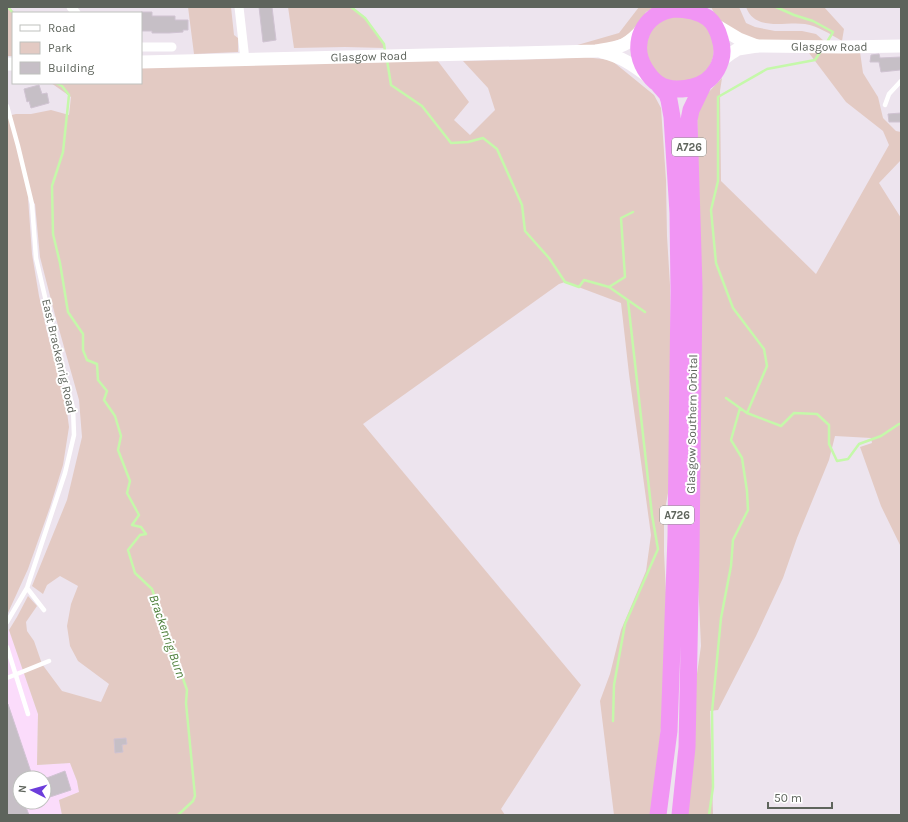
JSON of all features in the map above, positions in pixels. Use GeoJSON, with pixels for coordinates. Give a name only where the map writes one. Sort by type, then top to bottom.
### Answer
{"type":"FeatureCollection","features":[{"type":"Feature","properties":{"kind":"highway"},"geometry":{"type":"LineString","coordinates":[[644,26],[667,9],[690,11],[709,17],[721,41],[722,60]]}},
{"type":"Feature","properties":{"kind":"highway","name":"A726"},"geometry":{"type":"LineString","coordinates":[[644,26],[639,42],[640,57],[646,71],[657,84]]}},
{"type":"Feature","properties":{"kind":"highway","name":"A726"},"geometry":{"type":"LineString","coordinates":[[704,83],[712,76],[722,60]]}},
{"type":"Feature","properties":{"kind":"highway"},"geometry":{"type":"LineString","coordinates":[[657,84],[670,88],[683,89],[692,88],[704,83]]}},
{"type":"Feature","properties":{"kind":"highway","name":"Glasgow Southern Orbital"},"geometry":{"type":"LineString","coordinates":[[680,815],[686,747],[691,551],[694,287],[689,120],[691,110],[704,83]]}},
{"type":"Feature","properties":{"kind":"highway","name":"Glasgow Southern Orbital"},"geometry":{"type":"LineString","coordinates":[[657,84],[669,100],[672,117],[678,213],[679,292],[676,536],[669,731],[658,815]]}},
{"type":"Feature","properties":{"kind":"main road","name":"Glasgow Road"},"geometry":{"type":"LineString","coordinates":[[709,17],[739,39],[757,46]]}},
{"type":"Feature","properties":{"kind":"main road","name":"Glasgow Road"},"geometry":{"type":"LineString","coordinates":[[142,62],[596,51],[615,48],[628,42],[635,37],[644,26]]}},
{"type":"Feature","properties":{"kind":"main road","name":"Glasgow Road"},"geometry":{"type":"LineString","coordinates":[[722,60],[738,49],[757,46],[901,46]]}},
{"type":"Feature","properties":{"kind":"main road","name":"Glasgow Road"},"geometry":{"type":"LineString","coordinates":[[596,51],[622,58],[657,84]]}},
{"type":"Feature","properties":{"kind":"street"},"geometry":{"type":"LineString","coordinates":[[239,7],[245,60]]}},
{"type":"Feature","properties":{"kind":"street"},"geometry":{"type":"LineString","coordinates":[[142,47],[172,47]]}},
{"type":"Feature","properties":{"kind":"lane"},"geometry":{"type":"LineString","coordinates":[[885,105],[888,94],[901,81]]}},
{"type":"Feature","properties":{"kind":"lane","name":"East Brackenrig Road"},"geometry":{"type":"LineString","coordinates":[[7,106],[32,204],[36,258],[56,345],[73,408],[74,435],[65,473],[27,588],[7,622]]}},
{"type":"Feature","properties":{"kind":"lane"},"geometry":{"type":"LineString","coordinates":[[27,588],[44,610]]}},
{"type":"Feature","properties":{"kind":"lane"},"geometry":{"type":"LineString","coordinates":[[7,647],[28,714]]}},
{"type":"Feature","properties":{"kind":"lane"},"geometry":{"type":"LineString","coordinates":[[7,678],[49,661]]}},
{"type":"Feature","properties":{"kind":"shaded area"},"geometry":{"type":"Polygon","coordinates":[[[9,630],[38,714],[37,765],[70,763],[77,781],[79,792],[59,800],[62,815],[7,815],[7,631],[9,630]]]}},
{"type":"Feature","properties":{"kind":"green space"},"geometry":{"type":"Polygon","coordinates":[[[7,7],[10,7],[13,12],[12,12],[12,56],[7,56],[7,7]]]}},
{"type":"Feature","properties":{"kind":"green space"},"geometry":{"type":"Polygon","coordinates":[[[188,7],[231,7],[234,35],[238,38],[238,52],[194,54],[188,7]]]}},
{"type":"Feature","properties":{"kind":"green space"},"geometry":{"type":"Polygon","coordinates":[[[288,7],[351,7],[365,18],[384,44],[385,48],[294,48],[288,7]]]}},
{"type":"Feature","properties":{"kind":"green space"},"geometry":{"type":"Polygon","coordinates":[[[639,7],[656,7],[646,12],[628,36],[608,44],[574,46],[619,33],[639,7]]]}},
{"type":"Feature","properties":{"kind":"green space"},"geometry":{"type":"Polygon","coordinates":[[[711,7],[739,7],[746,23],[755,27],[775,31],[802,31],[816,34],[824,41],[769,43],[743,36],[717,18],[711,7]]]}},
{"type":"Feature","properties":{"kind":"green space"},"geometry":{"type":"Polygon","coordinates":[[[746,7],[824,7],[844,29],[842,41],[810,25],[797,23],[763,23],[750,15],[746,7]]]}},
{"type":"Feature","properties":{"kind":"green space"},"geometry":{"type":"Polygon","coordinates":[[[680,15],[693,18],[704,25],[711,36],[714,49],[711,62],[704,73],[693,80],[680,83],[667,80],[656,73],[649,62],[646,49],[649,36],[656,25],[667,18],[680,15]]]}},
{"type":"Feature","properties":{"kind":"green space"},"geometry":{"type":"Polygon","coordinates":[[[860,52],[863,73],[878,97],[883,118],[896,131],[901,132],[901,160],[879,183],[901,218],[901,547],[881,506],[860,447],[872,443],[871,438],[835,436],[829,460],[797,538],[783,578],[756,636],[718,710],[710,711],[713,815],[685,815],[693,702],[701,646],[698,580],[701,287],[697,112],[705,96],[722,78],[720,91],[721,181],[816,274],[889,145],[883,131],[846,102],[809,53],[860,52]]]}},
{"type":"Feature","properties":{"kind":"green space"},"geometry":{"type":"Polygon","coordinates":[[[584,57],[611,60],[654,95],[661,108],[666,180],[670,285],[670,482],[664,515],[666,594],[664,693],[658,762],[651,815],[614,815],[600,701],[610,674],[621,630],[646,571],[651,535],[621,303],[565,282],[559,284],[363,424],[581,685],[501,809],[505,815],[62,815],[59,800],[79,792],[77,781],[70,763],[37,765],[38,714],[9,630],[28,596],[37,606],[26,622],[27,631],[34,641],[42,664],[62,691],[101,702],[109,684],[78,661],[70,646],[67,626],[71,604],[78,586],[60,576],[47,585],[43,594],[32,586],[67,500],[82,437],[79,400],[40,257],[35,204],[28,198],[32,254],[39,296],[48,336],[65,397],[69,427],[63,465],[50,507],[28,569],[7,615],[7,116],[16,114],[31,114],[51,110],[69,115],[71,97],[52,84],[142,84],[142,68],[437,60],[469,102],[454,120],[470,135],[495,110],[488,88],[463,61],[584,57]]]}},
{"type":"Feature","properties":{"kind":"building"},"geometry":{"type":"Polygon","coordinates":[[[259,7],[272,7],[276,40],[263,42],[259,7]]]}},
{"type":"Feature","properties":{"kind":"building"},"geometry":{"type":"Polygon","coordinates":[[[142,12],[152,12],[152,16],[175,16],[175,20],[188,20],[188,30],[183,30],[183,32],[152,33],[152,31],[142,31],[142,12]]]}},
{"type":"Feature","properties":{"kind":"building"},"geometry":{"type":"Polygon","coordinates":[[[879,54],[880,58],[901,57],[900,70],[881,72],[879,62],[870,62],[871,55],[879,54]]]}},
{"type":"Feature","properties":{"kind":"building"},"geometry":{"type":"Polygon","coordinates":[[[39,85],[42,94],[47,93],[49,103],[31,108],[29,101],[27,102],[24,89],[39,85]]]}},
{"type":"Feature","properties":{"kind":"building"},"geometry":{"type":"Polygon","coordinates":[[[901,113],[901,122],[889,122],[888,114],[901,113]]]}},
{"type":"Feature","properties":{"kind":"building"},"geometry":{"type":"Polygon","coordinates":[[[8,704],[30,770],[12,770],[12,810],[27,810],[29,815],[7,815],[8,704]]]}},
{"type":"Feature","properties":{"kind":"building"},"geometry":{"type":"Polygon","coordinates":[[[126,738],[127,744],[122,745],[123,752],[115,753],[114,739],[126,738]]]}},
{"type":"Feature","properties":{"kind":"building"},"geometry":{"type":"Polygon","coordinates":[[[65,771],[71,790],[52,796],[52,776],[65,771]]]}},
{"type":"Feature","properties":{"kind":"waterway","name":"Brackenrig Burn"},"geometry":{"type":"LineString","coordinates":[[8,7],[12,12]]}},
{"type":"Feature","properties":{"kind":"waterway"},"geometry":{"type":"LineString","coordinates":[[351,7],[365,18],[384,44],[385,51]]}},
{"type":"Feature","properties":{"kind":"waterway"},"geometry":{"type":"LineString","coordinates":[[776,7],[813,21],[833,32],[827,42]]}},
{"type":"Feature","properties":{"kind":"waterway"},"geometry":{"type":"LineString","coordinates":[[747,413],[767,366],[764,349],[733,308],[716,263],[711,210],[718,181],[718,97],[767,69],[815,60],[821,51]]}},
{"type":"Feature","properties":{"kind":"waterway"},"geometry":{"type":"LineString","coordinates":[[387,60],[391,85],[422,106],[451,143],[468,142],[483,138],[497,149],[522,205],[525,231],[549,258],[565,282],[579,287],[584,280],[609,287],[645,312]]}},
{"type":"Feature","properties":{"kind":"waterway","name":"Brackenrig Burn"},"geometry":{"type":"LineString","coordinates":[[58,84],[62,86],[69,95],[63,152],[52,186],[53,234],[60,263],[68,312],[83,334],[83,350],[87,360],[97,364],[98,380],[107,391],[104,400],[115,416],[121,436],[118,450],[130,481],[127,493],[139,515],[132,525],[141,527],[146,534],[140,535],[128,550],[135,573],[152,589],[187,690],[186,703],[195,796],[193,801],[178,815]]}},
{"type":"Feature","properties":{"kind":"waterway"},"geometry":{"type":"LineString","coordinates":[[609,287],[625,277],[621,218],[633,212]]}},
{"type":"Feature","properties":{"kind":"waterway"},"geometry":{"type":"LineString","coordinates":[[613,721],[614,685],[625,624],[658,549],[652,515],[628,301]]}},
{"type":"Feature","properties":{"kind":"waterway"},"geometry":{"type":"LineString","coordinates":[[726,398],[747,413],[781,426],[794,413],[817,414],[829,425],[829,444],[837,461],[848,459],[859,444],[881,436],[901,424]]}},
{"type":"Feature","properties":{"kind":"waterway"},"geometry":{"type":"LineString","coordinates":[[709,815],[713,787],[712,712],[721,618],[731,566],[733,540],[748,510],[742,458],[731,440],[740,408]]}}]}
